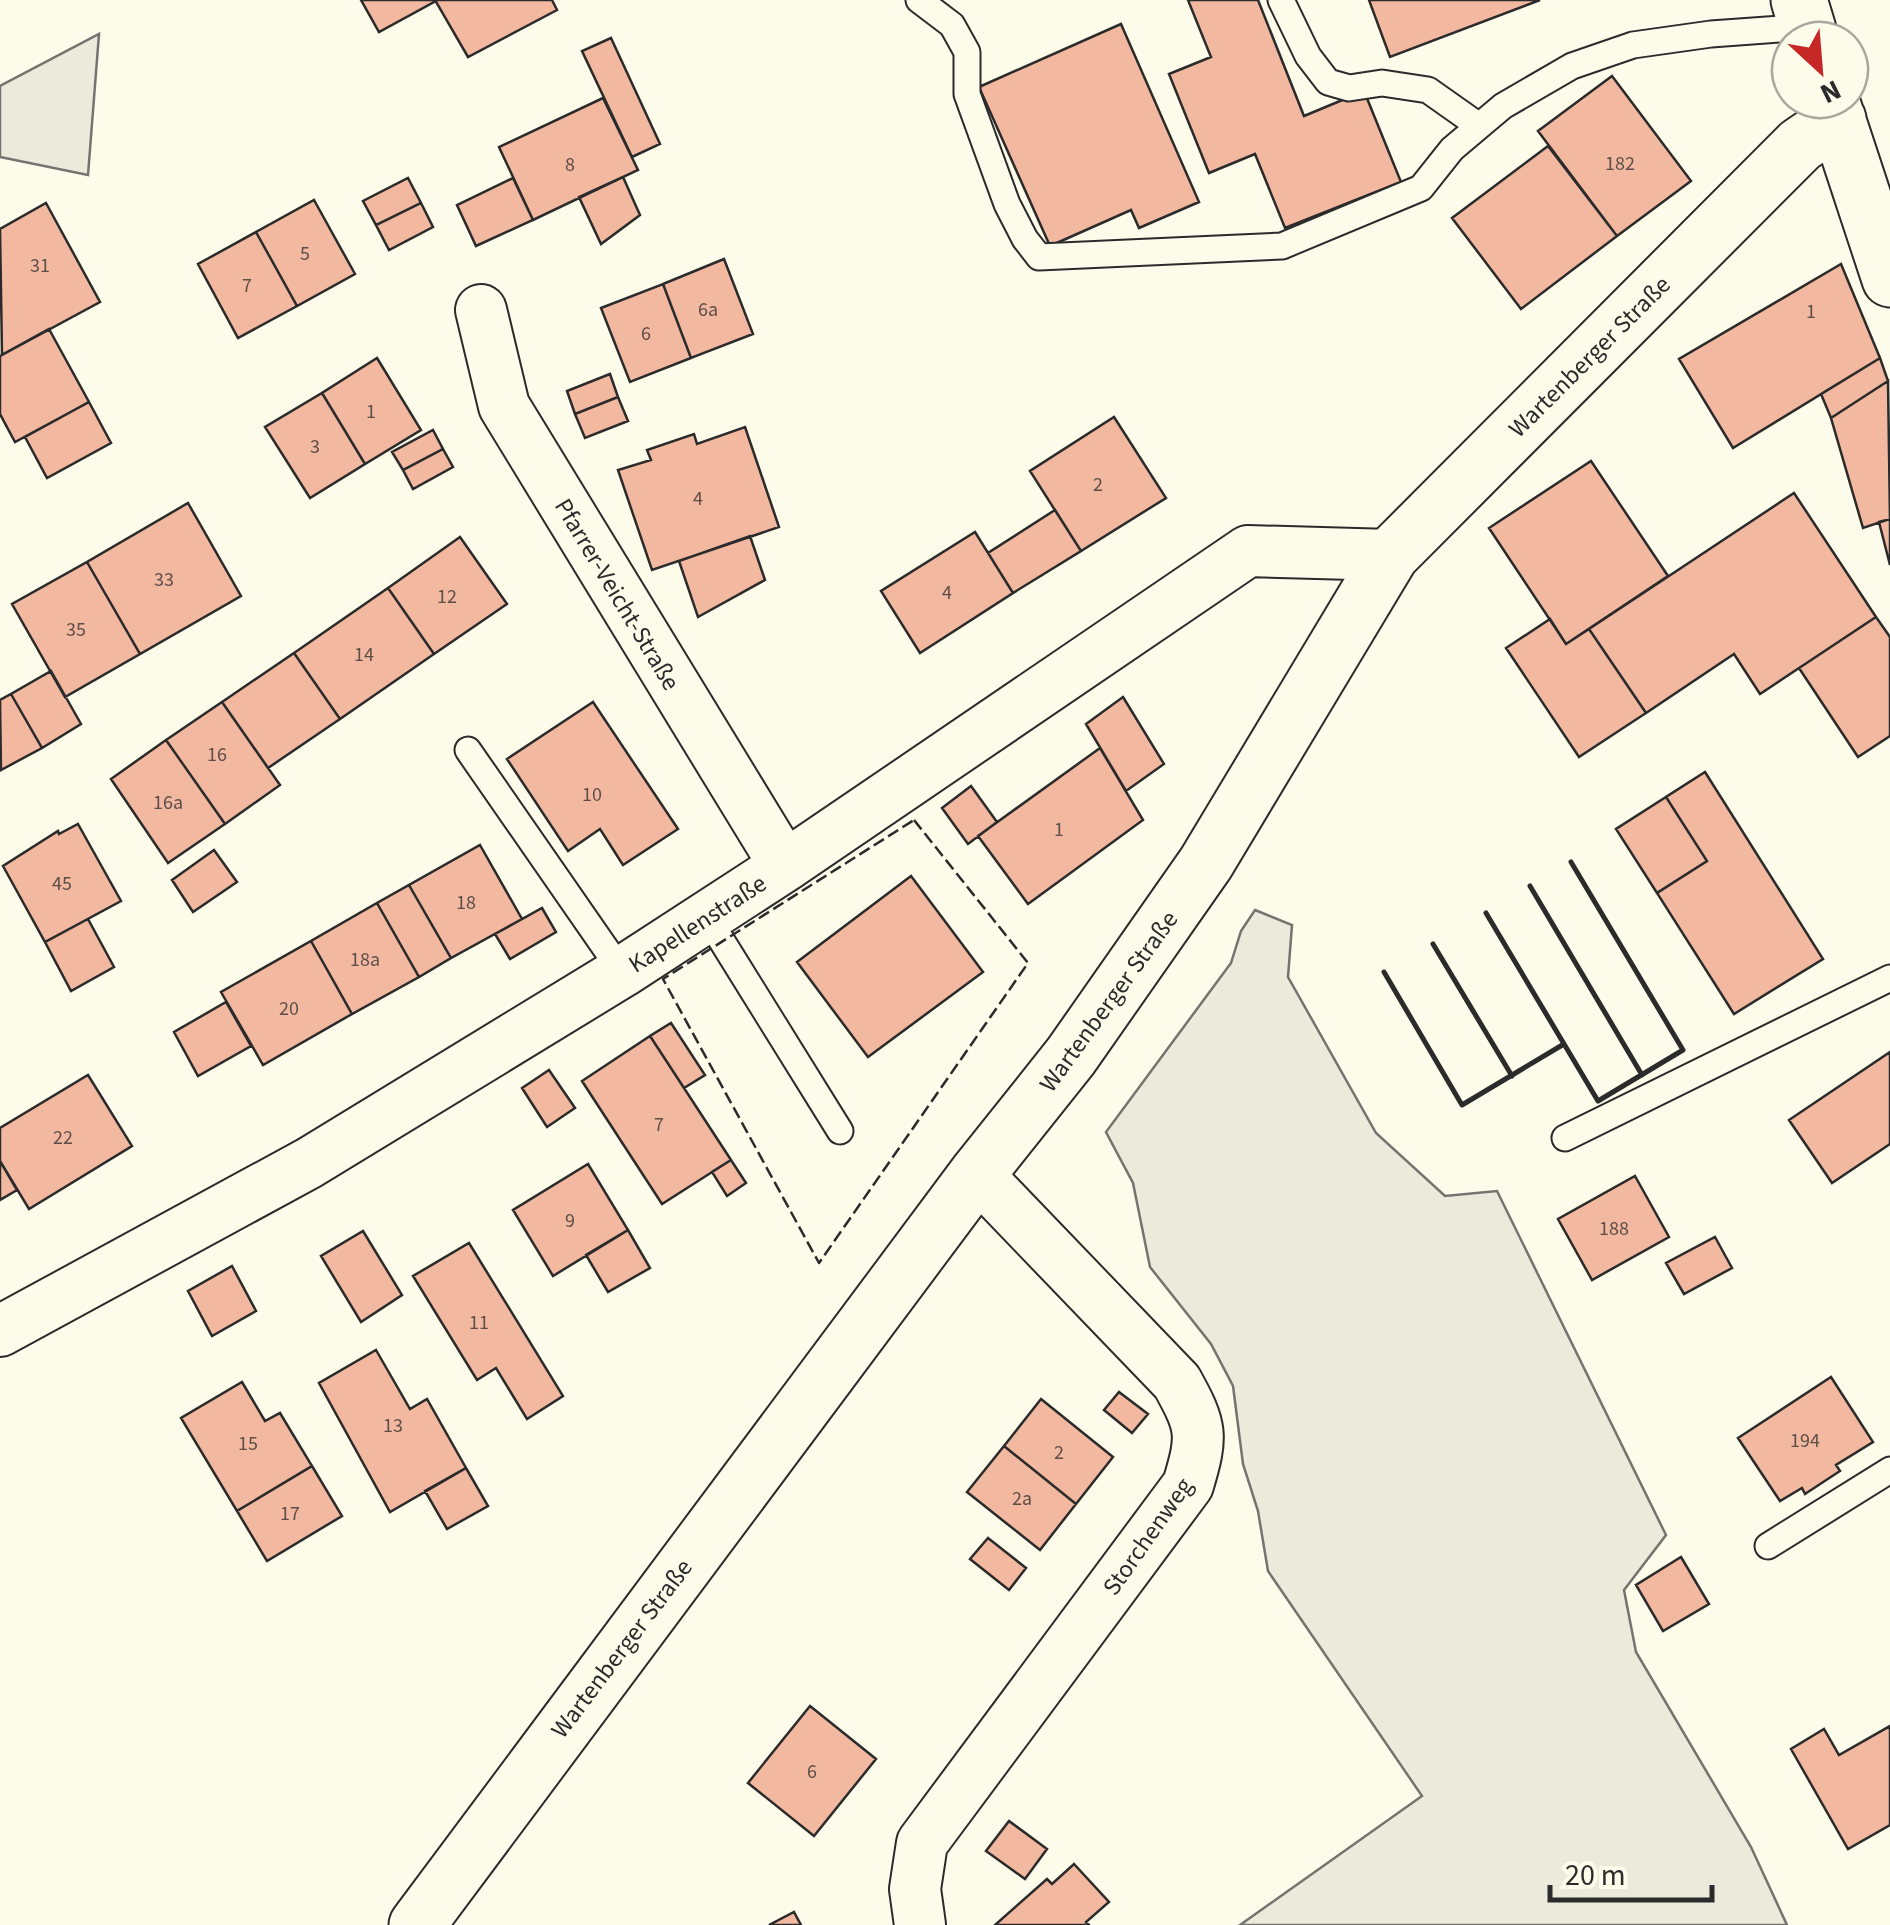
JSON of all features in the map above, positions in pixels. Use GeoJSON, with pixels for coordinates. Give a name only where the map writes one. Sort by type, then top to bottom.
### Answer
{"type":"FeatureCollection","features":[{"type":"Feature","properties":{"kind":"main road","name":"Wartenberger Straße"},"geometry":{"type":"LineString","coordinates":[[417,1925],[977,1174],[1071,1056],[1206,863],[1391,554],[1825,120]]}},
{"type":"Feature","properties":{"kind":"main road"},"geometry":{"type":"LineString","coordinates":[[1838,120],[1890,279]]}},
{"type":"Feature","properties":{"kind":"street","name":"Pfarrer-Veicht-Straße"},"geometry":{"type":"LineString","coordinates":[[481,310],[504,406],[784,866]]}},
{"type":"Feature","properties":{"kind":"street","name":"Kapellenstraße"},"geometry":{"type":"LineString","coordinates":[[0,1331],[309,1163],[622,972],[1248,551],[1391,554]]}},
{"type":"Feature","properties":{"kind":"street","name":"Storchenweg"},"geometry":{"type":"LineString","coordinates":[[920,1925],[915,1889],[922,1843],[1188,1485],[1200,1448],[1196,1417],[1177,1382],[977,1174]]}},
{"type":"Feature","properties":{"kind":"lane"},"geometry":{"type":"LineString","coordinates":[[919,0],[952,26],[967,52],[967,94],[1008,204],[1024,239],[1040,257],[1282,246],[1420,188],[1452,149],[1503,106],[1572,66],[1633,45],[1770,27]]}},
{"type":"Feature","properties":{"kind":"lane"},"geometry":{"type":"LineString","coordinates":[[1282,0],[1308,56],[1328,82],[1349,88],[1382,83],[1428,90],[1479,126]]}},
{"type":"Feature","properties":{"kind":"lane"},"geometry":{"type":"LineString","coordinates":[[468,750],[622,972]]}},
{"type":"Feature","properties":{"kind":"lane"},"geometry":{"type":"LineString","coordinates":[[706,916],[840,1132]]}},
{"type":"Feature","properties":{"kind":"lane"},"geometry":{"type":"LineString","coordinates":[[1566,1138],[1890,978]]}},
{"type":"Feature","properties":{"kind":"lane"},"geometry":{"type":"LineString","coordinates":[[1768,1546],[1890,1470]]}},
{"type":"Feature","properties":{"kind":"shaded area"},"geometry":{"type":"Polygon","coordinates":[[[99,34],[88,175],[0,157],[0,86],[99,34]]]}},
{"type":"Feature","properties":{"kind":"shaded area"},"geometry":{"type":"Polygon","coordinates":[[[1255,910],[1292,925],[1288,977],[1376,1133],[1445,1196],[1497,1191],[1666,1535],[1624,1590],[1636,1652],[1751,1847],[1787,1925],[1240,1925],[1422,1796],[1268,1571],[1258,1511],[1243,1464],[1233,1386],[1211,1344],[1150,1267],[1133,1183],[1106,1132],[1231,963],[1241,931],[1255,910]]]}},
{"type":"Feature","properties":{"kind":"building"},"geometry":{"type":"Polygon","coordinates":[[[361,0],[435,0],[436,1],[379,32],[361,0]]]}},
{"type":"Feature","properties":{"kind":"building"},"geometry":{"type":"Polygon","coordinates":[[[435,0],[552,0],[557,10],[468,57],[435,0]]]}},
{"type":"Feature","properties":{"kind":"building"},"geometry":{"type":"Polygon","coordinates":[[[1188,0],[1258,0],[1304,116],[1364,91],[1401,182],[1285,228],[1255,154],[1209,173],[1169,74],[1211,57],[1188,0]]]}},
{"type":"Feature","properties":{"kind":"building"},"geometry":{"type":"Polygon","coordinates":[[[1369,0],[1540,0],[1390,57],[1369,0]]]}},
{"type":"Feature","properties":{"kind":"building"},"geometry":{"type":"Polygon","coordinates":[[[1121,24],[1199,202],[1139,228],[1131,210],[1050,246],[979,87],[1121,24]]]}},
{"type":"Feature","properties":{"kind":"building"},"geometry":{"type":"Polygon","coordinates":[[[611,38],[660,144],[632,157],[582,51],[611,38]]]}},
{"type":"Feature","properties":{"kind":"building"},"geometry":{"type":"Polygon","coordinates":[[[1612,76],[1691,181],[1617,236],[1538,131],[1612,76]]]}},
{"type":"Feature","properties":{"kind":"building"},"geometry":{"type":"Polygon","coordinates":[[[603,98],[638,170],[533,220],[499,147],[603,98]]]}},
{"type":"Feature","properties":{"kind":"building"},"geometry":{"type":"Polygon","coordinates":[[[1548,146],[1617,236],[1521,309],[1452,218],[1548,146]]]}},
{"type":"Feature","properties":{"kind":"building"},"geometry":{"type":"Polygon","coordinates":[[[623,177],[640,215],[601,244],[579,197],[623,177]]]}},
{"type":"Feature","properties":{"kind":"building"},"geometry":{"type":"Polygon","coordinates":[[[408,178],[421,203],[376,225],[363,201],[408,178]]]}},
{"type":"Feature","properties":{"kind":"building"},"geometry":{"type":"Polygon","coordinates":[[[513,178],[533,220],[476,246],[457,205],[513,178]]]}},
{"type":"Feature","properties":{"kind":"building"},"geometry":{"type":"Polygon","coordinates":[[[314,200],[355,274],[297,306],[256,232],[314,200]]]}},
{"type":"Feature","properties":{"kind":"building"},"geometry":{"type":"Polygon","coordinates":[[[46,203],[100,302],[2,355],[0,229],[46,203]]]}},
{"type":"Feature","properties":{"kind":"building"},"geometry":{"type":"Polygon","coordinates":[[[421,203],[433,227],[389,250],[376,225],[421,203]]]}},
{"type":"Feature","properties":{"kind":"building"},"geometry":{"type":"Polygon","coordinates":[[[256,232],[297,306],[238,338],[198,264],[256,232]]]}},
{"type":"Feature","properties":{"kind":"building"},"geometry":{"type":"Polygon","coordinates":[[[724,259],[753,334],[691,358],[663,284],[724,259]]]}},
{"type":"Feature","properties":{"kind":"building"},"geometry":{"type":"Polygon","coordinates":[[[1841,264],[1880,358],[1733,448],[1679,359],[1841,264]]]}},
{"type":"Feature","properties":{"kind":"building"},"geometry":{"type":"Polygon","coordinates":[[[663,284],[691,358],[630,382],[601,308],[663,284]]]}},
{"type":"Feature","properties":{"kind":"building"},"geometry":{"type":"Polygon","coordinates":[[[49,329],[89,402],[15,442],[0,414],[0,356],[49,329]]]}},
{"type":"Feature","properties":{"kind":"building"},"geometry":{"type":"Polygon","coordinates":[[[377,358],[421,430],[365,464],[322,393],[377,358]]]}},
{"type":"Feature","properties":{"kind":"building"},"geometry":{"type":"Polygon","coordinates":[[[1880,358],[1888,381],[1831,418],[1821,394],[1880,358]]]}},
{"type":"Feature","properties":{"kind":"building"},"geometry":{"type":"Polygon","coordinates":[[[610,374],[618,397],[575,414],[567,391],[610,374]]]}},
{"type":"Feature","properties":{"kind":"building"},"geometry":{"type":"Polygon","coordinates":[[[1888,381],[1890,519],[1863,528],[1831,418],[1888,381]]]}},
{"type":"Feature","properties":{"kind":"building"},"geometry":{"type":"Polygon","coordinates":[[[322,393],[365,464],[310,498],[265,427],[322,393]]]}},
{"type":"Feature","properties":{"kind":"building"},"geometry":{"type":"Polygon","coordinates":[[[618,397],[628,421],[585,438],[575,414],[618,397]]]}},
{"type":"Feature","properties":{"kind":"building"},"geometry":{"type":"Polygon","coordinates":[[[89,402],[111,443],[47,478],[25,437],[89,402]]]}},
{"type":"Feature","properties":{"kind":"building"},"geometry":{"type":"Polygon","coordinates":[[[1114,417],[1166,498],[1081,551],[1030,471],[1114,417]]]}},
{"type":"Feature","properties":{"kind":"building"},"geometry":{"type":"Polygon","coordinates":[[[745,427],[779,527],[652,570],[618,470],[651,460],[647,450],[694,434],[697,444],[745,427]]]}},
{"type":"Feature","properties":{"kind":"building"},"geometry":{"type":"Polygon","coordinates":[[[433,430],[443,449],[403,470],[392,452],[433,430]]]}},
{"type":"Feature","properties":{"kind":"building"},"geometry":{"type":"Polygon","coordinates":[[[443,449],[453,467],[413,489],[403,470],[443,449]]]}},
{"type":"Feature","properties":{"kind":"building"},"geometry":{"type":"Polygon","coordinates":[[[1591,461],[1668,576],[1566,644],[1489,528],[1591,461]]]}},
{"type":"Feature","properties":{"kind":"building"},"geometry":{"type":"Polygon","coordinates":[[[1794,493],[1876,617],[1760,694],[1734,654],[1646,713],[1589,629],[1794,493]]]}},
{"type":"Feature","properties":{"kind":"building"},"geometry":{"type":"Polygon","coordinates":[[[188,503],[241,596],[140,654],[87,562],[188,503]]]}},
{"type":"Feature","properties":{"kind":"building"},"geometry":{"type":"Polygon","coordinates":[[[1055,510],[1081,551],[1013,593],[988,553],[1055,510]]]}},
{"type":"Feature","properties":{"kind":"building"},"geometry":{"type":"Polygon","coordinates":[[[1890,519],[1890,565],[1879,522],[1890,519]]]}},
{"type":"Feature","properties":{"kind":"building"},"geometry":{"type":"Polygon","coordinates":[[[975,532],[1013,593],[920,653],[881,591],[975,532]]]}},
{"type":"Feature","properties":{"kind":"building"},"geometry":{"type":"Polygon","coordinates":[[[750,536],[765,580],[698,617],[679,561],[750,536]]]}},
{"type":"Feature","properties":{"kind":"building"},"geometry":{"type":"Polygon","coordinates":[[[460,537],[507,604],[434,654],[388,588],[460,537]]]}},
{"type":"Feature","properties":{"kind":"building"},"geometry":{"type":"Polygon","coordinates":[[[87,562],[140,654],[65,697],[12,604],[87,562]]]}},
{"type":"Feature","properties":{"kind":"building"},"geometry":{"type":"Polygon","coordinates":[[[388,588],[434,654],[340,719],[294,653],[388,588]]]}},
{"type":"Feature","properties":{"kind":"building"},"geometry":{"type":"Polygon","coordinates":[[[1876,617],[1890,637],[1890,736],[1858,757],[1799,668],[1876,617]]]}},
{"type":"Feature","properties":{"kind":"building"},"geometry":{"type":"Polygon","coordinates":[[[1550,619],[1566,644],[1589,629],[1646,713],[1579,757],[1506,648],[1550,619]]]}},
{"type":"Feature","properties":{"kind":"building"},"geometry":{"type":"Polygon","coordinates":[[[294,653],[340,719],[268,768],[222,702],[294,653]]]}},
{"type":"Feature","properties":{"kind":"building"},"geometry":{"type":"Polygon","coordinates":[[[51,671],[81,724],[42,748],[11,694],[51,671]]]}},
{"type":"Feature","properties":{"kind":"building"},"geometry":{"type":"Polygon","coordinates":[[[11,694],[42,748],[1,770],[0,700],[11,694]]]}},
{"type":"Feature","properties":{"kind":"building"},"geometry":{"type":"Polygon","coordinates":[[[1123,697],[1164,764],[1126,791],[1086,724],[1123,697]]]}},
{"type":"Feature","properties":{"kind":"building"},"geometry":{"type":"Polygon","coordinates":[[[222,702],[280,785],[225,824],[166,740],[222,702]]]}},
{"type":"Feature","properties":{"kind":"building"},"geometry":{"type":"Polygon","coordinates":[[[593,702],[678,829],[623,865],[600,829],[568,851],[507,759],[593,702]]]}},
{"type":"Feature","properties":{"kind":"building"},"geometry":{"type":"Polygon","coordinates":[[[166,740],[225,824],[168,863],[111,779],[166,740]]]}},
{"type":"Feature","properties":{"kind":"building"},"geometry":{"type":"Polygon","coordinates":[[[1100,748],[1143,820],[1028,904],[978,836],[1100,748]]]}},
{"type":"Feature","properties":{"kind":"building"},"geometry":{"type":"Polygon","coordinates":[[[1705,772],[1823,959],[1734,1014],[1657,893],[1707,861],[1666,797],[1705,772]]]}},
{"type":"Feature","properties":{"kind":"building"},"geometry":{"type":"Polygon","coordinates":[[[971,786],[997,822],[968,844],[942,808],[971,786]]]}},
{"type":"Feature","properties":{"kind":"building"},"geometry":{"type":"Polygon","coordinates":[[[1666,797],[1707,861],[1657,893],[1616,829],[1666,797]]]}},
{"type":"Feature","properties":{"kind":"building"},"geometry":{"type":"Polygon","coordinates":[[[78,824],[121,901],[45,942],[3,866],[58,831],[59,834],[78,824]]]}},
{"type":"Feature","properties":{"kind":"building"},"geometry":{"type":"Polygon","coordinates":[[[480,845],[522,919],[451,958],[409,885],[480,845]]]}},
{"type":"Feature","properties":{"kind":"building"},"geometry":{"type":"Polygon","coordinates":[[[214,850],[237,882],[193,912],[172,880],[214,850]]]}},
{"type":"Feature","properties":{"kind":"building"},"geometry":{"type":"Polygon","coordinates":[[[911,876],[983,972],[868,1057],[797,962],[911,876]]]}},
{"type":"Feature","properties":{"kind":"building"},"geometry":{"type":"Polygon","coordinates":[[[409,885],[451,958],[419,977],[377,903],[409,885]]]}},
{"type":"Feature","properties":{"kind":"building"},"geometry":{"type":"Polygon","coordinates":[[[377,903],[419,977],[352,1014],[311,941],[377,903]]]}},
{"type":"Feature","properties":{"kind":"building"},"geometry":{"type":"Polygon","coordinates":[[[542,908],[556,932],[510,959],[495,934],[542,908]]]}},
{"type":"Feature","properties":{"kind":"building"},"geometry":{"type":"Polygon","coordinates":[[[88,919],[114,967],[71,991],[45,942],[88,919]]]}},
{"type":"Feature","properties":{"kind":"building"},"geometry":{"type":"Polygon","coordinates":[[[311,941],[352,1014],[263,1065],[221,992],[311,941]]]}},
{"type":"Feature","properties":{"kind":"building"},"geometry":{"type":"Polygon","coordinates":[[[226,1002],[251,1046],[198,1076],[174,1032],[226,1002]]]}},
{"type":"Feature","properties":{"kind":"building"},"geometry":{"type":"Polygon","coordinates":[[[671,1023],[705,1075],[684,1088],[650,1036],[671,1023]]]}},
{"type":"Feature","properties":{"kind":"building"},"geometry":{"type":"Polygon","coordinates":[[[650,1036],[731,1160],[662,1204],[582,1081],[650,1036]]]}},
{"type":"Feature","properties":{"kind":"building"},"geometry":{"type":"Polygon","coordinates":[[[1890,1052],[1890,1144],[1832,1183],[1789,1120],[1890,1052]]]}},
{"type":"Feature","properties":{"kind":"building"},"geometry":{"type":"Polygon","coordinates":[[[549,1070],[575,1108],[547,1127],[522,1088],[549,1070]]]}},
{"type":"Feature","properties":{"kind":"building"},"geometry":{"type":"Polygon","coordinates":[[[88,1075],[132,1146],[29,1209],[0,1161],[0,1128],[88,1075]]]}},
{"type":"Feature","properties":{"kind":"building"},"geometry":{"type":"Polygon","coordinates":[[[731,1160],[746,1183],[727,1196],[712,1172],[731,1160]]]}},
{"type":"Feature","properties":{"kind":"building"},"geometry":{"type":"Polygon","coordinates":[[[0,1161],[17,1190],[0,1200],[0,1161]]]}},
{"type":"Feature","properties":{"kind":"building"},"geometry":{"type":"Polygon","coordinates":[[[588,1164],[628,1230],[553,1276],[513,1210],[588,1164]]]}},
{"type":"Feature","properties":{"kind":"building"},"geometry":{"type":"Polygon","coordinates":[[[1635,1176],[1669,1237],[1592,1280],[1558,1219],[1635,1176]]]}},
{"type":"Feature","properties":{"kind":"building"},"geometry":{"type":"Polygon","coordinates":[[[628,1230],[650,1268],[608,1292],[586,1255],[628,1230]]]}},
{"type":"Feature","properties":{"kind":"building"},"geometry":{"type":"Polygon","coordinates":[[[363,1231],[402,1295],[361,1322],[321,1256],[363,1231]]]}},
{"type":"Feature","properties":{"kind":"building"},"geometry":{"type":"Polygon","coordinates":[[[1715,1237],[1732,1268],[1684,1294],[1666,1263],[1715,1237]]]}},
{"type":"Feature","properties":{"kind":"building"},"geometry":{"type":"Polygon","coordinates":[[[469,1243],[563,1396],[527,1419],[496,1368],[477,1380],[413,1276],[469,1243]]]}},
{"type":"Feature","properties":{"kind":"building"},"geometry":{"type":"Polygon","coordinates":[[[232,1266],[256,1311],[212,1336],[188,1291],[232,1266]]]}},
{"type":"Feature","properties":{"kind":"building"},"geometry":{"type":"Polygon","coordinates":[[[376,1350],[410,1409],[427,1399],[466,1468],[390,1512],[319,1383],[376,1350]]]}},
{"type":"Feature","properties":{"kind":"building"},"geometry":{"type":"Polygon","coordinates":[[[1831,1377],[1873,1442],[1836,1465],[1840,1471],[1805,1494],[1802,1488],[1780,1501],[1738,1438],[1831,1377]]]}},
{"type":"Feature","properties":{"kind":"building"},"geometry":{"type":"Polygon","coordinates":[[[242,1382],[265,1421],[280,1413],[312,1466],[237,1511],[181,1418],[242,1382]]]}},
{"type":"Feature","properties":{"kind":"building"},"geometry":{"type":"Polygon","coordinates":[[[1119,1392],[1148,1414],[1132,1433],[1104,1410],[1119,1392]]]}},
{"type":"Feature","properties":{"kind":"building"},"geometry":{"type":"Polygon","coordinates":[[[1041,1399],[1113,1457],[1076,1504],[1004,1446],[1041,1399]]]}},
{"type":"Feature","properties":{"kind":"building"},"geometry":{"type":"Polygon","coordinates":[[[1004,1446],[1076,1504],[1040,1550],[967,1492],[1004,1446]]]}},
{"type":"Feature","properties":{"kind":"building"},"geometry":{"type":"Polygon","coordinates":[[[312,1466],[342,1516],[267,1561],[237,1511],[312,1466]]]}},
{"type":"Feature","properties":{"kind":"building"},"geometry":{"type":"Polygon","coordinates":[[[466,1468],[488,1506],[447,1529],[425,1491],[466,1468]]]}},
{"type":"Feature","properties":{"kind":"building"},"geometry":{"type":"Polygon","coordinates":[[[988,1538],[1026,1568],[1009,1590],[970,1559],[988,1538]]]}},
{"type":"Feature","properties":{"kind":"building"},"geometry":{"type":"Polygon","coordinates":[[[1681,1557],[1709,1604],[1663,1631],[1636,1585],[1681,1557]]]}},
{"type":"Feature","properties":{"kind":"building"},"geometry":{"type":"Polygon","coordinates":[[[810,1706],[876,1759],[814,1836],[748,1783],[810,1706]]]}},
{"type":"Feature","properties":{"kind":"building"},"geometry":{"type":"Polygon","coordinates":[[[1890,1726],[1890,1825],[1848,1849],[1791,1749],[1824,1729],[1839,1755],[1890,1726]]]}},
{"type":"Feature","properties":{"kind":"building"},"geometry":{"type":"Polygon","coordinates":[[[1009,1821],[1047,1849],[1025,1879],[986,1851],[1009,1821]]]}},
{"type":"Feature","properties":{"kind":"building"},"geometry":{"type":"Polygon","coordinates":[[[1074,1864],[1109,1902],[1086,1922],[1089,1925],[995,1925],[1047,1879],[1052,1884],[1074,1864]]]}},
{"type":"Feature","properties":{"kind":"building"},"geometry":{"type":"Polygon","coordinates":[[[794,1912],[801,1925],[769,1925],[794,1912]]]}},
{"type":"Feature","properties":{"kind":"fence"},"geometry":{"type":"LineString","coordinates":[[914,820],[1028,963],[819,1263],[663,979],[914,820]]}},
{"type":"Feature","properties":{"kind":"wall"},"geometry":{"type":"LineString","coordinates":[[1486,913],[1598,1101],[1683,1050],[1571,862]]}},
{"type":"Feature","properties":{"kind":"wall"},"geometry":{"type":"LineString","coordinates":[[1530,886],[1642,1075]]}},
{"type":"Feature","properties":{"kind":"wall"},"geometry":{"type":"LineString","coordinates":[[1433,944],[1512,1076]]}},
{"type":"Feature","properties":{"kind":"wall"},"geometry":{"type":"LineString","coordinates":[[1384,972],[1462,1105],[1564,1044]]}}]}
